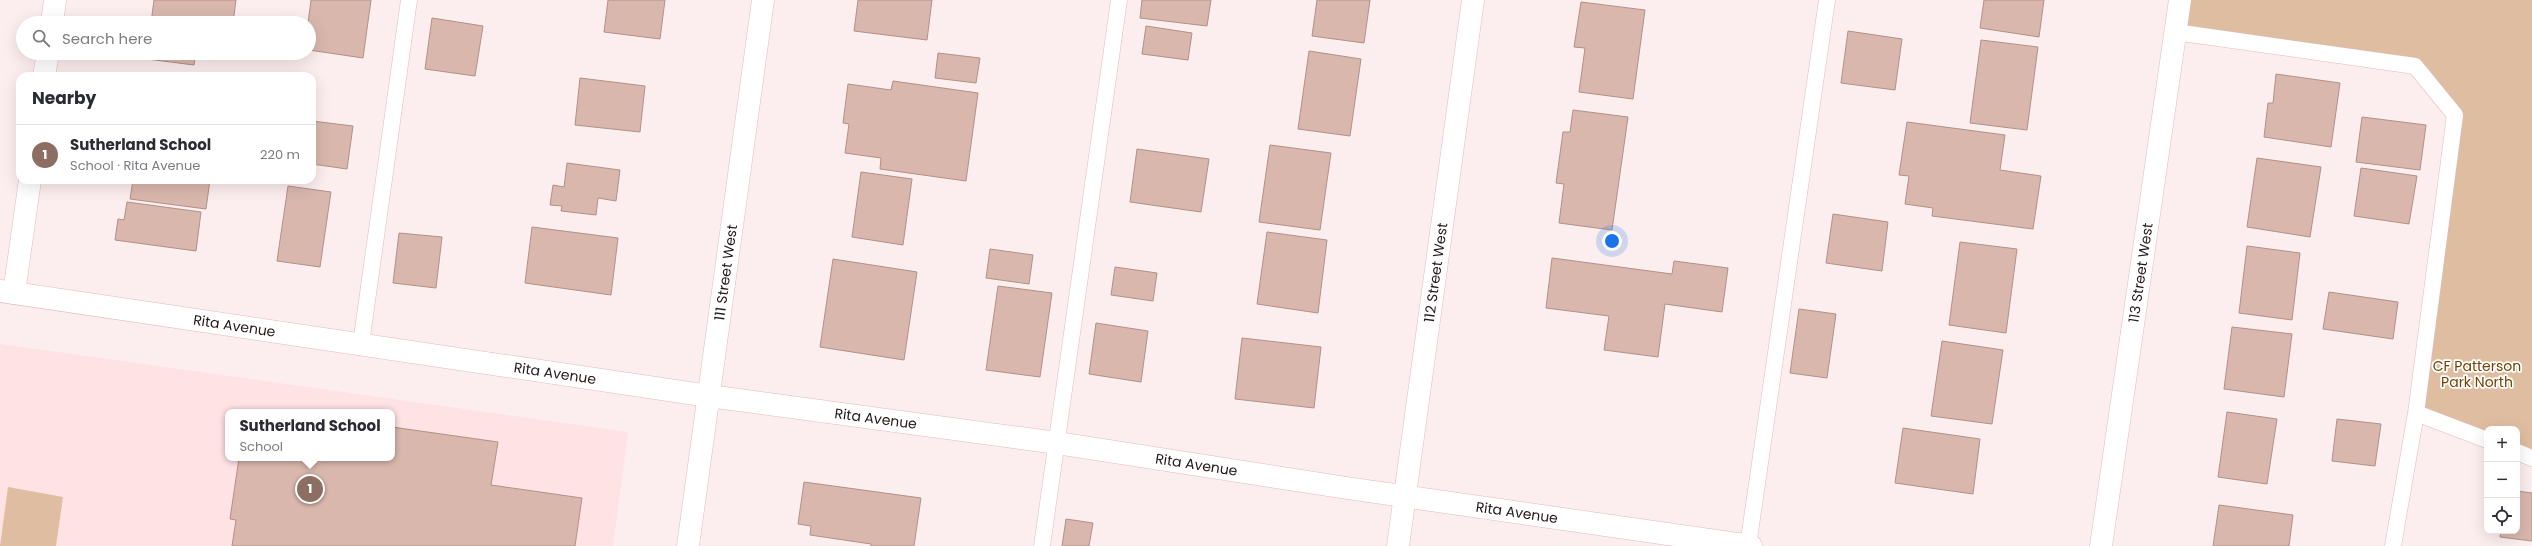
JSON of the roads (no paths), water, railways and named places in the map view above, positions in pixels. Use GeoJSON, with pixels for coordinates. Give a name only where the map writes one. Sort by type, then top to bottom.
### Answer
{"type":"FeatureCollection","features":[{"type":"Feature","properties":{"kind":"street"},"geometry":{"type":"LineString","coordinates":[[53,16],[55,0]]}},
{"type":"Feature","properties":{"kind":"street","name":"111 Street West"},"geometry":{"type":"LineString","coordinates":[[688,546],[763,0]]}},
{"type":"Feature","properties":{"kind":"street","name":"112 Street West"},"geometry":{"type":"LineString","coordinates":[[1398,546],[1406,497],[1473,0]]}},
{"type":"Feature","properties":{"kind":"street","name":"113 Street West"},"geometry":{"type":"LineString","coordinates":[[2101,546],[2180,0]]}},
{"type":"Feature","properties":{"kind":"street"},"geometry":{"type":"LineString","coordinates":[[45,72],[47,60]]}},
{"type":"Feature","properties":{"kind":"street"},"geometry":{"type":"LineString","coordinates":[[7,292],[29,184]]}},
{"type":"Feature","properties":{"kind":"street","name":"Rita Avenue"},"geometry":{"type":"LineString","coordinates":[[7,292],[709,396],[1057,443],[1406,497],[1751,546]]}},
{"type":"Feature","properties":{"kind":"lane"},"geometry":{"type":"LineString","coordinates":[[361,344],[409,0]]}},
{"type":"Feature","properties":{"kind":"lane"},"geometry":{"type":"LineString","coordinates":[[1042,546],[1119,0]]}},
{"type":"Feature","properties":{"kind":"lane"},"geometry":{"type":"LineString","coordinates":[[1748,546],[1827,0]]}},
{"type":"Feature","properties":{"kind":"lane"},"geometry":{"type":"LineString","coordinates":[[2175,32],[2415,66],[2455,115],[2416,413],[2393,546]]}},
{"type":"Feature","properties":{"kind":"lane"},"geometry":{"type":"LineString","coordinates":[[2416,413],[2484,439]]}},
{"type":"Feature","properties":{"kind":"lane"},"geometry":{"type":"LineString","coordinates":[[2520,453],[2532,458]]}},
{"type":"Feature","properties":{"kind":"place","name":"Sutherland School"},"geometry":{"type":"Point","coordinates":[310,489]}},
{"type":"Feature","properties":{"kind":"park label","name":"CF Patterson Park North"},"geometry":{"type":"Point","coordinates":[2477,374]}}]}
